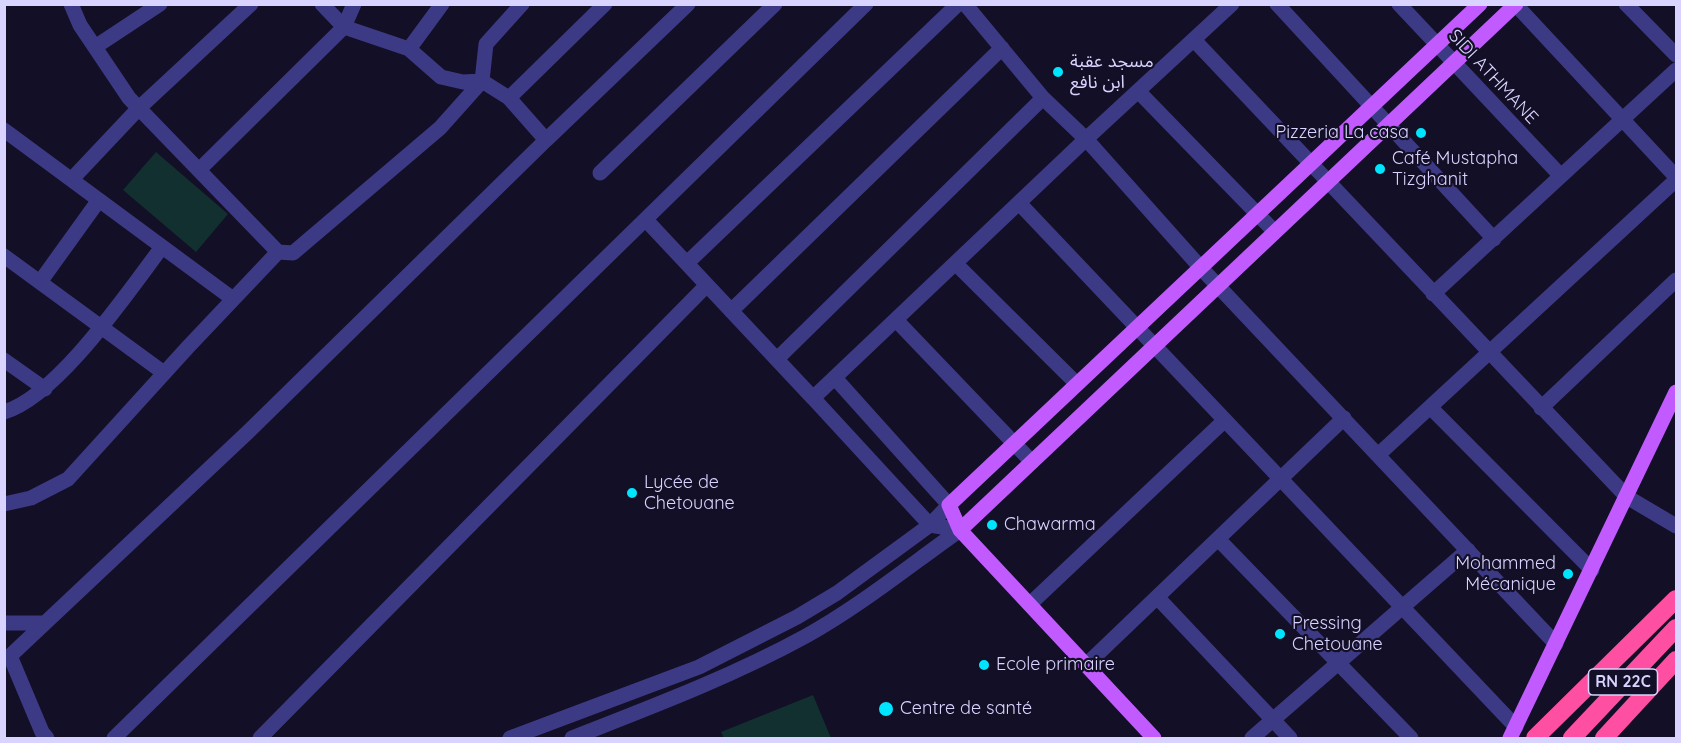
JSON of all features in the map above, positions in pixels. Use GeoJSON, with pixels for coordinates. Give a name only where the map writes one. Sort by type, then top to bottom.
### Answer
{"type":"FeatureCollection","features":[{"type":"Feature","properties":{"kind":"highway"},"geometry":{"type":"LineString","coordinates":[[1535,738],[1677,599]]}},
{"type":"Feature","properties":{"kind":"highway","name":"RN 22C"},"geometry":{"type":"LineString","coordinates":[[1572,738],[1644,659],[1677,628]]}},
{"type":"Feature","properties":{"kind":"highway","name":"RN 22C"},"geometry":{"type":"LineString","coordinates":[[1604,738],[1677,660]]}},
{"type":"Feature","properties":{"kind":"main road"},"geometry":{"type":"LineString","coordinates":[[1154,738],[960,530],[949,505],[1480,4]]}},
{"type":"Feature","properties":{"kind":"main road"},"geometry":{"type":"LineString","coordinates":[[960,530],[1515,5]]}},
{"type":"Feature","properties":{"kind":"main road"},"geometry":{"type":"LineString","coordinates":[[1513,733],[1677,392]]}},
{"type":"Feature","properties":{"kind":"street"},"geometry":{"type":"LineString","coordinates":[[71,4],[80,25],[129,98],[278,252],[293,253],[440,129],[482,81],[486,44],[522,4]]}},
{"type":"Feature","properties":{"kind":"street"},"geometry":{"type":"LineString","coordinates":[[95,47],[160,4]]}},
{"type":"Feature","properties":{"kind":"street"},"geometry":{"type":"LineString","coordinates":[[72,180],[139,108],[251,4]]}},
{"type":"Feature","properties":{"kind":"street"},"geometry":{"type":"LineString","coordinates":[[322,4],[344,27],[409,49],[441,77],[463,82],[482,81],[509,98],[546,140]]}},
{"type":"Feature","properties":{"kind":"street"},"geometry":{"type":"LineString","coordinates":[[200,169],[344,27],[354,4]]}},
{"type":"Feature","properties":{"kind":"street"},"geometry":{"type":"LineString","coordinates":[[409,49],[442,4]]}},
{"type":"Feature","properties":{"kind":"street"},"geometry":{"type":"LineString","coordinates":[[509,98],[605,4]]}},
{"type":"Feature","properties":{"kind":"street"},"geometry":{"type":"LineString","coordinates":[[47,738],[42,732],[7,656],[248,432],[688,4]]}},
{"type":"Feature","properties":{"kind":"street"},"geometry":{"type":"LineString","coordinates":[[600,173],[775,4]]}},
{"type":"Feature","properties":{"kind":"street"},"geometry":{"type":"LineString","coordinates":[[114,738],[866,4]]}},
{"type":"Feature","properties":{"kind":"street"},"geometry":{"type":"LineString","coordinates":[[813,398],[1232,4]]}},
{"type":"Feature","properties":{"kind":"street"},"geometry":{"type":"LineString","coordinates":[[1276,4],[1494,239]]}},
{"type":"Feature","properties":{"kind":"street","name":"SIDI ATHMANE"},"geometry":{"type":"LineString","coordinates":[[1399,4],[1452,64],[1560,175]]}},
{"type":"Feature","properties":{"kind":"street"},"geometry":{"type":"LineString","coordinates":[[1626,4],[1677,55]]}},
{"type":"Feature","properties":{"kind":"street"},"geometry":{"type":"LineString","coordinates":[[1378,455],[1677,178],[1515,5]]}},
{"type":"Feature","properties":{"kind":"street"},"geometry":{"type":"LineString","coordinates":[[687,263],[968,6],[1043,98],[1086,139],[1201,268],[1556,644]]}},
{"type":"Feature","properties":{"kind":"street"},"geometry":{"type":"LineString","coordinates":[[1194,40],[1627,497],[1677,526]]}},
{"type":"Feature","properties":{"kind":"street"},"geometry":{"type":"LineString","coordinates":[[731,310],[1002,48]]}},
{"type":"Feature","properties":{"kind":"street"},"geometry":{"type":"LineString","coordinates":[[1433,294],[1677,70]]}},
{"type":"Feature","properties":{"kind":"street"},"geometry":{"type":"LineString","coordinates":[[1139,92],[1274,231]]}},
{"type":"Feature","properties":{"kind":"street"},"geometry":{"type":"LineString","coordinates":[[777,359],[1043,98]]}},
{"type":"Feature","properties":{"kind":"street"},"geometry":{"type":"LineString","coordinates":[[4,130],[233,299]]}},
{"type":"Feature","properties":{"kind":"street"},"geometry":{"type":"LineString","coordinates":[[40,282],[99,200]]}},
{"type":"Feature","properties":{"kind":"street"},"geometry":{"type":"LineString","coordinates":[[1020,204],[1402,607],[1513,733]]}},
{"type":"Feature","properties":{"kind":"street"},"geometry":{"type":"LineString","coordinates":[[646,220],[930,525],[960,530]]}},
{"type":"Feature","properties":{"kind":"street"},"geometry":{"type":"LineString","coordinates":[[4,412],[18,408],[45,389],[101,326],[162,247]]}},
{"type":"Feature","properties":{"kind":"street"},"geometry":{"type":"LineString","coordinates":[[4,504],[31,498],[68,479],[278,252]]}},
{"type":"Feature","properties":{"kind":"street"},"geometry":{"type":"LineString","coordinates":[[4,256],[164,373]]}},
{"type":"Feature","properties":{"kind":"street"},"geometry":{"type":"LineString","coordinates":[[956,264],[1077,384]]}},
{"type":"Feature","properties":{"kind":"street"},"geometry":{"type":"LineString","coordinates":[[1541,408],[1677,280]]}},
{"type":"Feature","properties":{"kind":"street"},"geometry":{"type":"LineString","coordinates":[[260,738],[707,285]]}},
{"type":"Feature","properties":{"kind":"street"},"geometry":{"type":"LineString","coordinates":[[896,320],[1013,445],[1032,462]]}},
{"type":"Feature","properties":{"kind":"street"},"geometry":{"type":"LineString","coordinates":[[4,360],[45,389]]}},
{"type":"Feature","properties":{"kind":"street"},"geometry":{"type":"LineString","coordinates":[[510,738],[699,667],[797,617],[837,593],[930,525],[949,505],[835,378]]}},
{"type":"Feature","properties":{"kind":"street"},"geometry":{"type":"LineString","coordinates":[[1430,407],[1592,570]]}},
{"type":"Feature","properties":{"kind":"street"},"geometry":{"type":"LineString","coordinates":[[1086,665],[1344,418]]}},
{"type":"Feature","properties":{"kind":"street"},"geometry":{"type":"LineString","coordinates":[[1030,604],[1226,420]]}},
{"type":"Feature","properties":{"kind":"street"},"geometry":{"type":"LineString","coordinates":[[572,738],[675,698],[759,661],[808,635],[960,530]]}},
{"type":"Feature","properties":{"kind":"street"},"geometry":{"type":"LineString","coordinates":[[1218,539],[1411,738]]}},
{"type":"Feature","properties":{"kind":"street"},"geometry":{"type":"LineString","coordinates":[[1252,738],[1468,550]]}},
{"type":"Feature","properties":{"kind":"street"},"geometry":{"type":"LineString","coordinates":[[1157,597],[1290,738]]}},
{"type":"Feature","properties":{"kind":"street"},"geometry":{"type":"LineString","coordinates":[[797,617],[808,635]]}},
{"type":"Feature","properties":{"kind":"street"},"geometry":{"type":"LineString","coordinates":[[4,623],[44,623]]}},
{"type":"Feature","properties":{"kind":"green space"},"geometry":{"type":"Polygon","coordinates":[[[156,152],[228,214],[196,252],[123,190],[156,152]]]}},
{"type":"Feature","properties":{"kind":"green space"},"geometry":{"type":"Polygon","coordinates":[[[813,695],[831,738],[724,738],[721,732],[813,695]]]}},
{"type":"Feature","properties":{"kind":"place","name":"مسجد عقبة ابن نافع"},"geometry":{"type":"Point","coordinates":[1058,72]}},
{"type":"Feature","properties":{"kind":"place","name":"Pizzeria La casa"},"geometry":{"type":"Point","coordinates":[1421,133]}},
{"type":"Feature","properties":{"kind":"place","name":"Café Mustapha Tizghanit"},"geometry":{"type":"Point","coordinates":[1380,169]}},
{"type":"Feature","properties":{"kind":"place","name":"Lycée de Chetouane"},"geometry":{"type":"Point","coordinates":[632,493]}},
{"type":"Feature","properties":{"kind":"place","name":"Chawarma"},"geometry":{"type":"Point","coordinates":[992,525]}},
{"type":"Feature","properties":{"kind":"place","name":"Mohammed Mécanique"},"geometry":{"type":"Point","coordinates":[1568,574]}},
{"type":"Feature","properties":{"kind":"place","name":"Pressing Chetouane"},"geometry":{"type":"Point","coordinates":[1280,634]}},
{"type":"Feature","properties":{"kind":"place","name":"Ecole primaire"},"geometry":{"type":"Point","coordinates":[984,665]}},
{"type":"Feature","properties":{"kind":"place","name":"Centre de santé"},"geometry":{"type":"Point","coordinates":[886,709]}}]}
